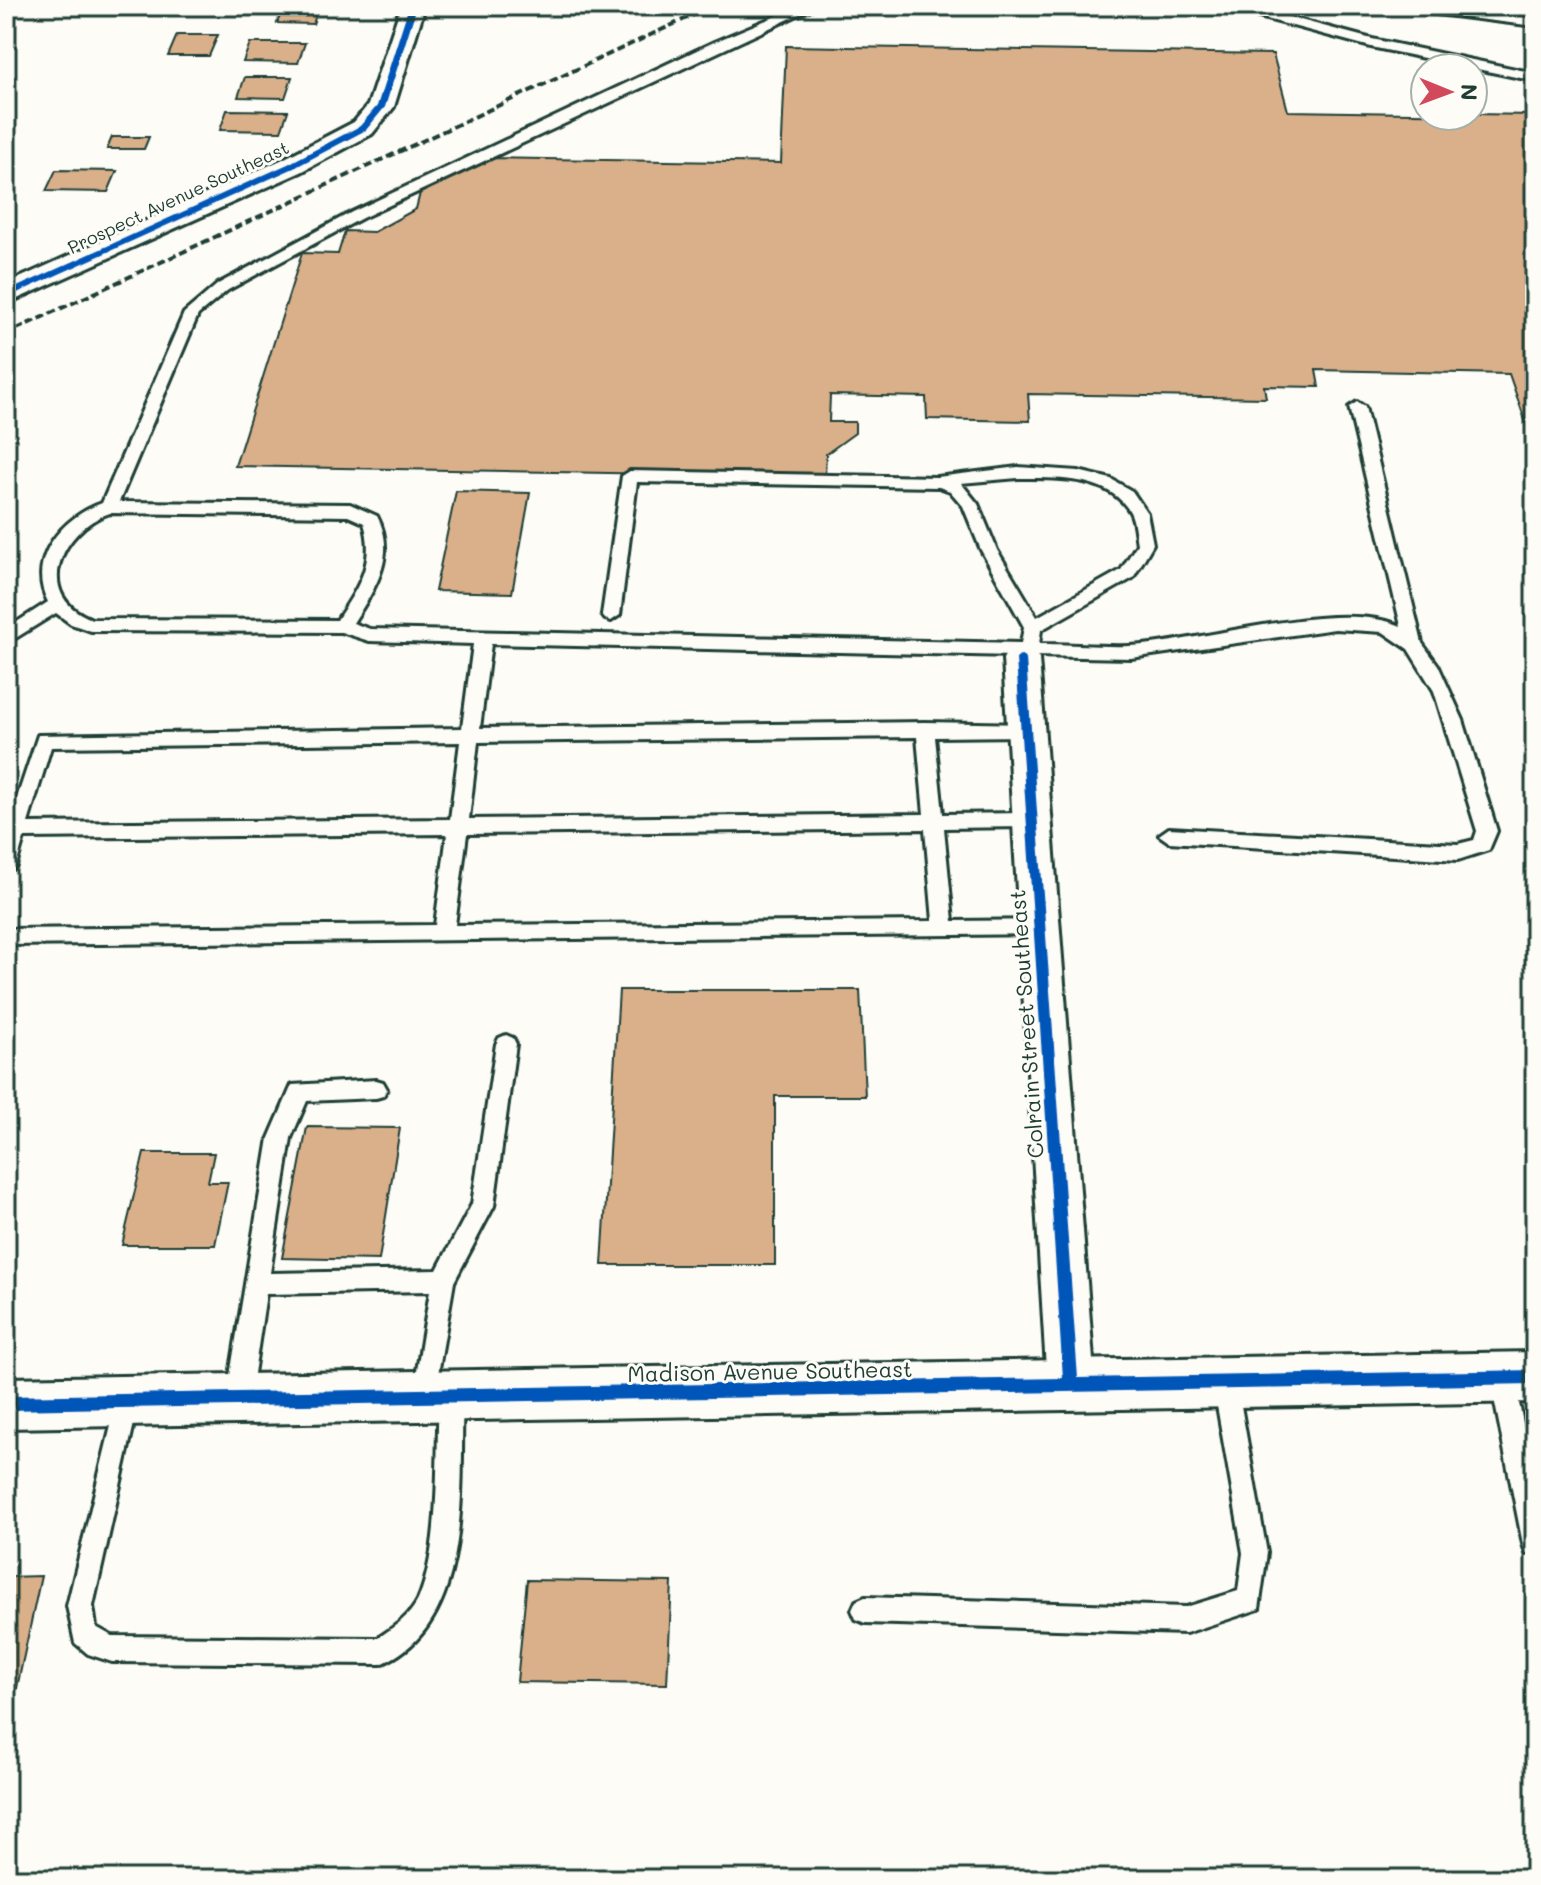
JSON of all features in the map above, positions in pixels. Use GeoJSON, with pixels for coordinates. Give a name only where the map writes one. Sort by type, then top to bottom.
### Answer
{"type":"FeatureCollection","features":[{"type":"Feature","properties":{"kind":"street","name":"Prospect Avenue Southeast"},"geometry":{"type":"LineString","coordinates":[[6,295],[291,166],[363,128],[381,107],[413,6]]}},
{"type":"Feature","properties":{"kind":"street","name":"Colrain Street Southeast"},"geometry":{"type":"LineString","coordinates":[[1026,646],[1026,729],[1071,1386]]}},
{"type":"Feature","properties":{"kind":"street","name":"Madison Avenue Southeast"},"geometry":{"type":"LineString","coordinates":[[6,1403],[1518,1377]]}},
{"type":"Feature","properties":{"kind":"lane"},"geometry":{"type":"LineString","coordinates":[[109,507],[191,313],[223,287],[357,215],[718,45],[811,6]]}},
{"type":"Feature","properties":{"kind":"lane"},"geometry":{"type":"LineString","coordinates":[[1139,6],[1248,10],[1371,43],[1535,77]]}},
{"type":"Feature","properties":{"kind":"lane"},"geometry":{"type":"LineString","coordinates":[[1404,6],[1535,22]]}},
{"type":"Feature","properties":{"kind":"lane"},"geometry":{"type":"LineString","coordinates":[[1169,835],[1458,852],[1482,845],[1487,831],[1441,681],[1414,642],[1357,407]]}},
{"type":"Feature","properties":{"kind":"lane"},"geometry":{"type":"LineString","coordinates":[[611,615],[630,476],[939,482],[978,474],[1082,475],[1113,486],[1138,511],[1145,544],[1127,574],[1026,646]]}},
{"type":"Feature","properties":{"kind":"lane"},"geometry":{"type":"LineString","coordinates":[[939,482],[956,487],[970,504],[1026,646]]}},
{"type":"Feature","properties":{"kind":"lane"},"geometry":{"type":"LineString","coordinates":[[342,626],[375,575],[380,542],[371,520],[350,510],[109,507],[83,516],[66,534],[51,561],[49,585],[57,604],[70,619],[91,625],[342,626],[369,635],[1161,649],[1335,623],[1366,623],[1395,630],[1414,642]]}},
{"type":"Feature","properties":{"kind":"lane"},"geometry":{"type":"LineString","coordinates":[[6,638],[57,604]]}},
{"type":"Feature","properties":{"kind":"lane"},"geometry":{"type":"LineString","coordinates":[[444,932],[483,638]]}},
{"type":"Feature","properties":{"kind":"lane"},"geometry":{"type":"LineString","coordinates":[[925,729],[944,927]]}},
{"type":"Feature","properties":{"kind":"lane"},"geometry":{"type":"LineString","coordinates":[[6,866],[44,740],[470,738],[1026,729]]}},
{"type":"Feature","properties":{"kind":"lane"},"geometry":{"type":"LineString","coordinates":[[16,831],[1032,820]]}},
{"type":"Feature","properties":{"kind":"lane"},"geometry":{"type":"LineString","coordinates":[[6,937],[1039,928]]}},
{"type":"Feature","properties":{"kind":"lane"},"geometry":{"type":"LineString","coordinates":[[127,1401],[80,1606],[84,1634],[97,1645],[112,1649],[381,1651],[411,1631],[429,1606],[440,1563],[438,1396],[443,1280],[483,1206],[506,1044]]}},
{"type":"Feature","properties":{"kind":"lane"},"geometry":{"type":"LineString","coordinates":[[238,1400],[280,1138],[300,1092],[376,1089]]}},
{"type":"Feature","properties":{"kind":"lane"},"geometry":{"type":"LineString","coordinates":[[257,1284],[443,1280]]}},
{"type":"Feature","properties":{"kind":"lane"},"geometry":{"type":"LineString","coordinates":[[1518,1377],[1535,1544]]}},
{"type":"Feature","properties":{"kind":"lane"},"geometry":{"type":"LineString","coordinates":[[865,1610],[1186,1620],[1250,1600],[1255,1553],[1225,1383]]}},
{"type":"Feature","properties":{"kind":"building"},"geometry":{"type":"Polygon","coordinates":[[[284,6],[319,6],[313,24],[277,23],[284,6]]]}},
{"type":"Feature","properties":{"kind":"building"},"geometry":{"type":"Polygon","coordinates":[[[177,35],[218,35],[209,56],[168,56],[177,35]]]}},
{"type":"Feature","properties":{"kind":"building"},"geometry":{"type":"Polygon","coordinates":[[[250,43],[305,43],[298,63],[243,62],[250,43]]]}},
{"type":"Feature","properties":{"kind":"building"},"geometry":{"type":"Polygon","coordinates":[[[786,46],[1273,54],[1288,111],[1409,113],[1409,132],[1489,132],[1489,114],[1535,115],[1535,449],[1509,374],[1316,370],[1319,387],[1264,386],[1266,398],[1028,394],[1030,421],[927,419],[926,397],[830,395],[829,422],[855,422],[855,433],[826,454],[825,477],[235,466],[302,253],[338,254],[345,231],[374,232],[416,209],[420,193],[484,158],[781,163],[786,46]]]}},
{"type":"Feature","properties":{"kind":"building"},"geometry":{"type":"Polygon","coordinates":[[[245,77],[292,77],[285,98],[238,97],[245,77]]]}},
{"type":"Feature","properties":{"kind":"building"},"geometry":{"type":"Polygon","coordinates":[[[227,110],[288,111],[281,131],[220,130],[227,110]]]}},
{"type":"Feature","properties":{"kind":"building"},"geometry":{"type":"Polygon","coordinates":[[[112,137],[149,137],[144,149],[107,149],[112,137]]]}},
{"type":"Feature","properties":{"kind":"building"},"geometry":{"type":"Polygon","coordinates":[[[56,170],[117,171],[108,192],[46,191],[56,170]]]}},
{"type":"Feature","properties":{"kind":"building"},"geometry":{"type":"Polygon","coordinates":[[[456,491],[530,493],[512,593],[435,591],[456,491]]]}},
{"type":"Feature","properties":{"kind":"building"},"geometry":{"type":"Polygon","coordinates":[[[619,990],[860,990],[865,1096],[775,1096],[775,1265],[602,1265],[619,990]]]}},
{"type":"Feature","properties":{"kind":"building"},"geometry":{"type":"Polygon","coordinates":[[[307,1127],[400,1128],[379,1260],[282,1258],[307,1127]]]}},
{"type":"Feature","properties":{"kind":"building"},"geometry":{"type":"Polygon","coordinates":[[[144,1153],[214,1153],[208,1182],[228,1182],[215,1245],[122,1245],[144,1153]]]}},
{"type":"Feature","properties":{"kind":"building"},"geometry":{"type":"Polygon","coordinates":[[[41,1576],[15,1697],[6,1697],[6,1577],[41,1576]]]}},
{"type":"Feature","properties":{"kind":"building"},"geometry":{"type":"Polygon","coordinates":[[[527,1580],[672,1582],[667,1684],[517,1682],[527,1580]]]}},
{"type":"Feature","properties":{"kind":"railway"},"geometry":{"type":"LineString","coordinates":[[6,334],[713,6]]}},
{"type":"Feature","properties":{"kind":"cycle path"},"geometry":{"type":"LineString","coordinates":[[6,295],[291,166],[363,128],[381,107],[413,6]]}},
{"type":"Feature","properties":{"kind":"cycle path"},"geometry":{"type":"LineString","coordinates":[[1021,659],[1071,1386]]}},
{"type":"Feature","properties":{"kind":"cycle path"},"geometry":{"type":"LineString","coordinates":[[6,1403],[1535,1377]]}}]}
